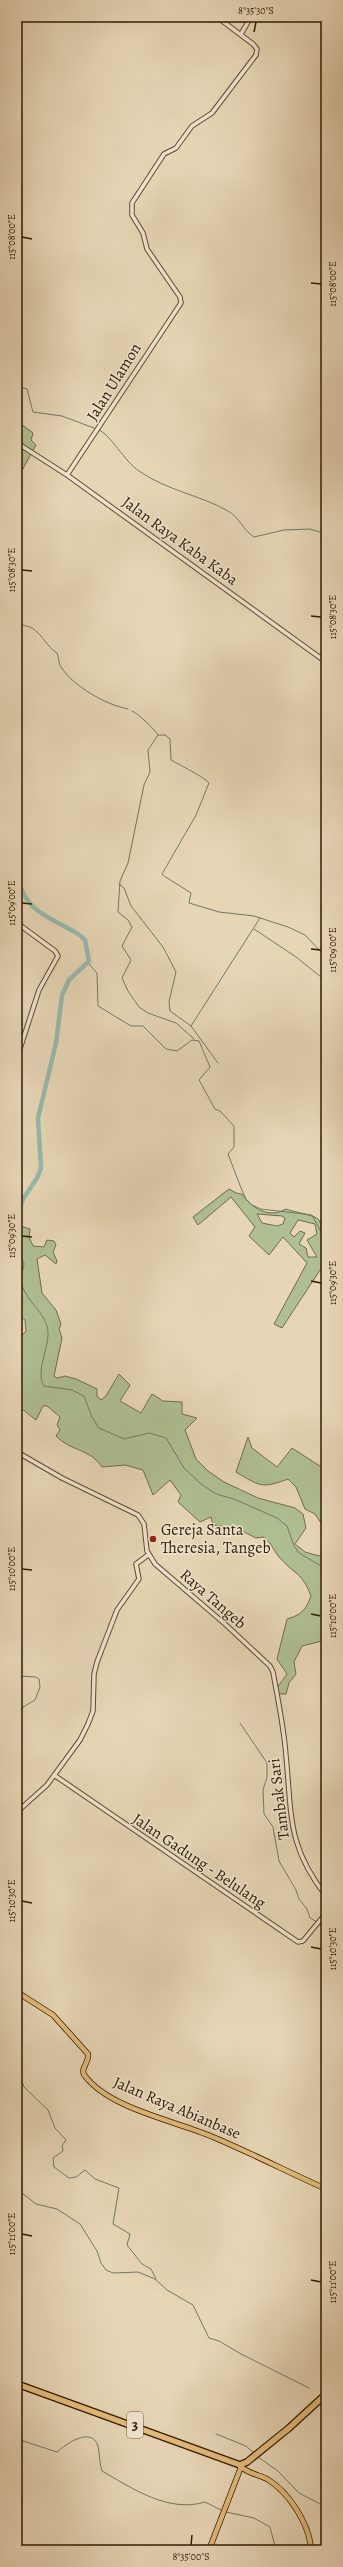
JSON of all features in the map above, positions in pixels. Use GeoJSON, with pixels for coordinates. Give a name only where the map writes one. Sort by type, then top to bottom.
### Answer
{"type":"FeatureCollection","features":[{"type":"Feature","properties":{"kind":"highway","name":"3"},"geometry":{"type":"LineString","coordinates":[[17,2384],[240,2466]]}},
{"type":"Feature","properties":{"kind":"highway"},"geometry":{"type":"LineString","coordinates":[[240,2466],[261,2451],[326,2394]]}},
{"type":"Feature","properties":{"kind":"main road","name":"Jalan Raya Abianbase"},"geometry":{"type":"LineString","coordinates":[[17,1992],[53,2015],[77,2040],[89,2055],[83,2070],[84,2076],[104,2092],[143,2111],[224,2142],[326,2189]]}},
{"type":"Feature","properties":{"kind":"main road"},"geometry":{"type":"LineString","coordinates":[[209,2550],[224,2514],[240,2466],[264,2478],[277,2487],[305,2524],[311,2550]]}},
{"type":"Feature","properties":{"kind":"street"},"geometry":{"type":"LineString","coordinates":[[217,17],[241,34],[251,17]]}},
{"type":"Feature","properties":{"kind":"street","name":"Jalan Ulamon"},"geometry":{"type":"LineString","coordinates":[[67,475],[181,301],[147,249],[143,232],[132,215],[132,203],[164,154],[176,148],[192,126],[212,113],[258,51],[241,34]]}},
{"type":"Feature","properties":{"kind":"street","name":"Jalan Raya Kaba Kaba"},"geometry":{"type":"LineString","coordinates":[[17,443],[67,475],[326,662]]}},
{"type":"Feature","properties":{"kind":"street"},"geometry":{"type":"LineString","coordinates":[[17,923],[56,951],[58,956],[38,990],[17,1058]]}},
{"type":"Feature","properties":{"kind":"street"},"geometry":{"type":"LineString","coordinates":[[17,1452],[62,1478],[138,1515],[144,1524],[148,1555],[136,1564],[139,1579],[117,1610],[97,1662],[94,1674],[93,1711],[80,1740],[44,1788],[17,1812]]}},
{"type":"Feature","properties":{"kind":"street","name":"Raya Tangeb"},"geometry":{"type":"LineString","coordinates":[[148,1555],[160,1570],[225,1624],[270,1666],[280,1715]]}},
{"type":"Feature","properties":{"kind":"street","name":"Tambak Sari"},"geometry":{"type":"LineString","coordinates":[[280,1715],[286,1757],[292,1832],[306,1867],[326,1896]]}},
{"type":"Feature","properties":{"kind":"street","name":"Jalan Gadung - Belulang"},"geometry":{"type":"LineString","coordinates":[[54,1775],[298,1942],[302,1942],[326,1913]]}},
{"type":"Feature","properties":{"kind":"green space"},"geometry":{"type":"Polygon","coordinates":[[[17,421],[33,433],[31,440],[36,445],[20,474],[17,472],[17,421]]]}},
{"type":"Feature","properties":{"kind":"green space"},"geometry":{"type":"Polygon","coordinates":[[[229,1189],[236,1193],[242,1194],[255,1208],[273,1213],[286,1209],[317,1218],[319,1220],[322,1230],[326,1235],[326,1261],[282,1328],[274,1324],[307,1263],[283,1237],[269,1255],[249,1236],[255,1227],[231,1197],[198,1225],[193,1217],[229,1189]],[[257,1214],[262,1223],[277,1226],[283,1224],[285,1218],[282,1216],[257,1214]],[[298,1220],[290,1233],[294,1237],[300,1231],[305,1233],[299,1244],[306,1248],[308,1257],[317,1257],[307,1240],[317,1234],[315,1224],[298,1220]]]}},
{"type":"Feature","properties":{"kind":"green space"},"geometry":{"type":"Polygon","coordinates":[[[17,1225],[30,1229],[29,1237],[33,1246],[44,1247],[47,1240],[54,1241],[56,1245],[53,1252],[57,1261],[56,1264],[45,1255],[37,1259],[42,1293],[56,1310],[61,1324],[59,1329],[62,1338],[54,1376],[57,1378],[65,1376],[76,1379],[97,1389],[97,1396],[101,1400],[106,1396],[119,1374],[130,1385],[120,1401],[141,1413],[152,1394],[163,1401],[182,1402],[182,1414],[197,1418],[185,1430],[196,1459],[208,1471],[224,1482],[258,1498],[295,1508],[303,1514],[306,1528],[295,1544],[305,1552],[319,1556],[326,1551],[326,1640],[302,1646],[294,1662],[296,1674],[289,1683],[286,1694],[279,1694],[276,1689],[287,1674],[277,1659],[287,1619],[299,1614],[307,1605],[311,1596],[308,1588],[298,1574],[285,1564],[263,1537],[256,1538],[238,1529],[213,1525],[211,1517],[200,1522],[178,1502],[181,1495],[170,1480],[153,1495],[143,1470],[125,1465],[102,1467],[97,1461],[86,1453],[62,1441],[56,1436],[60,1430],[57,1425],[60,1417],[47,1406],[43,1406],[36,1420],[17,1405],[17,1341],[26,1331],[25,1320],[17,1314],[17,1225]]]}},
{"type":"Feature","properties":{"kind":"green space"},"geometry":{"type":"Polygon","coordinates":[[[248,1437],[252,1448],[277,1467],[292,1448],[326,1470],[326,1515],[324,1518],[326,1531],[315,1514],[305,1509],[296,1487],[288,1479],[266,1485],[256,1483],[236,1472],[248,1437]]]}},
{"type":"Feature","properties":{"kind":"waterway"},"geometry":{"type":"LineString","coordinates":[[17,386],[27,389],[33,412],[62,416],[94,428]]}},
{"type":"Feature","properties":{"kind":"waterway"},"geometry":{"type":"LineString","coordinates":[[99,430],[108,437],[133,467],[150,478],[228,511],[254,537],[284,530],[310,529],[326,534]]}},
{"type":"Feature","properties":{"kind":"waterway"},"geometry":{"type":"LineString","coordinates":[[17,624],[32,628],[39,634],[50,648],[57,653],[60,665],[66,674],[82,688],[100,699],[128,709]]}},
{"type":"Feature","properties":{"kind":"waterway"},"geometry":{"type":"LineString","coordinates":[[132,711],[146,722],[158,735],[148,750],[150,772],[144,785],[128,863],[120,881],[118,912],[128,920],[132,927],[122,946],[131,960],[122,978],[128,991],[139,1007],[148,1013],[176,1023],[194,1039]]}},
{"type":"Feature","properties":{"kind":"waterway"},"geometry":{"type":"LineString","coordinates":[[158,735],[165,735],[170,739],[171,760],[209,783],[196,815],[162,874],[191,893],[189,903],[219,912],[254,916],[288,927],[305,935],[326,957]]}},
{"type":"Feature","properties":{"kind":"waterway"},"geometry":{"type":"LineString","coordinates":[[17,876],[21,889],[34,907],[42,914],[70,929],[85,940],[89,961],[69,980],[62,995],[56,1043],[38,1118],[41,1168],[37,1178],[23,1199],[17,1218]]}},
{"type":"Feature","properties":{"kind":"waterway"},"geometry":{"type":"LineString","coordinates":[[119,884],[124,888],[131,906],[163,947],[176,972],[169,1002],[170,1011],[191,1026],[218,1063]]}},
{"type":"Feature","properties":{"kind":"waterway"},"geometry":{"type":"LineString","coordinates":[[191,1026],[260,918]]}},
{"type":"Feature","properties":{"kind":"waterway"},"geometry":{"type":"LineString","coordinates":[[254,929],[296,957],[326,981]]}},
{"type":"Feature","properties":{"kind":"waterway"},"geometry":{"type":"LineString","coordinates":[[88,963],[97,973],[98,1006],[131,1026],[143,1026],[166,1049],[177,1051],[192,1040],[199,1041],[210,1067],[199,1080],[215,1109],[220,1111],[234,1126],[234,1147],[228,1154],[246,1199],[252,1205],[261,1209],[312,1215],[326,1241]]}},
{"type":"Feature","properties":{"kind":"waterway"},"geometry":{"type":"LineString","coordinates":[[17,1251],[24,1263],[21,1279],[23,1288],[47,1325],[48,1338],[41,1374],[44,1386],[72,1390],[84,1396],[92,1417],[99,1428],[124,1439],[149,1433],[166,1438],[184,1468],[201,1484],[216,1494],[234,1499],[277,1518],[287,1526],[294,1546],[299,1553],[323,1567],[326,1572]]}},
{"type":"Feature","properties":{"kind":"waterway"},"geometry":{"type":"LineString","coordinates":[[17,1676],[36,1677],[39,1679],[40,1687],[35,1700],[23,1707],[17,1728]]}},
{"type":"Feature","properties":{"kind":"waterway"},"geometry":{"type":"LineString","coordinates":[[240,1723],[267,1763],[267,1777],[263,1790],[264,1814],[273,1827],[279,1861],[296,1890],[299,1899],[307,1909],[310,1918],[317,1922]]}},
{"type":"Feature","properties":{"kind":"waterway"},"geometry":{"type":"LineString","coordinates":[[320,1924],[326,1931]]}},
{"type":"Feature","properties":{"kind":"waterway"},"geometry":{"type":"LineString","coordinates":[[17,2067],[24,2087],[48,2110],[55,2128],[66,2140],[62,2146],[63,2151],[53,2158],[54,2167],[69,2178],[76,2177],[85,2170],[95,2179],[119,2188],[113,2224],[130,2234],[127,2245],[142,2264],[151,2269],[156,2279]]}},
{"type":"Feature","properties":{"kind":"waterway"},"geometry":{"type":"LineString","coordinates":[[17,2189],[36,2204],[57,2209],[80,2224],[97,2251],[101,2263],[106,2270],[113,2273],[138,2272],[155,2279],[167,2290],[193,2305],[209,2338],[219,2341],[241,2354],[309,2388]]}},
{"type":"Feature","properties":{"kind":"waterway"},"geometry":{"type":"LineString","coordinates":[[216,2434],[246,2446],[254,2453]]}},
{"type":"Feature","properties":{"kind":"waterway"},"geometry":{"type":"LineString","coordinates":[[17,2439],[57,2452],[78,2438],[90,2437],[95,2440],[98,2446],[102,2471],[126,2485],[139,2492],[165,2502],[192,2505],[205,2502],[223,2511]]}},
{"type":"Feature","properties":{"kind":"waterway"},"geometry":{"type":"LineString","coordinates":[[258,2457],[278,2471],[299,2493],[326,2507]]}},
{"type":"Feature","properties":{"kind":"waterway"},"geometry":{"type":"LineString","coordinates":[[226,2512],[254,2518],[270,2527],[276,2550]]}},
{"type":"Feature","properties":{"kind":"place","name":"Gereja Santa Theresia, Tangeb"},"geometry":{"type":"Point","coordinates":[153,1539]}}]}
